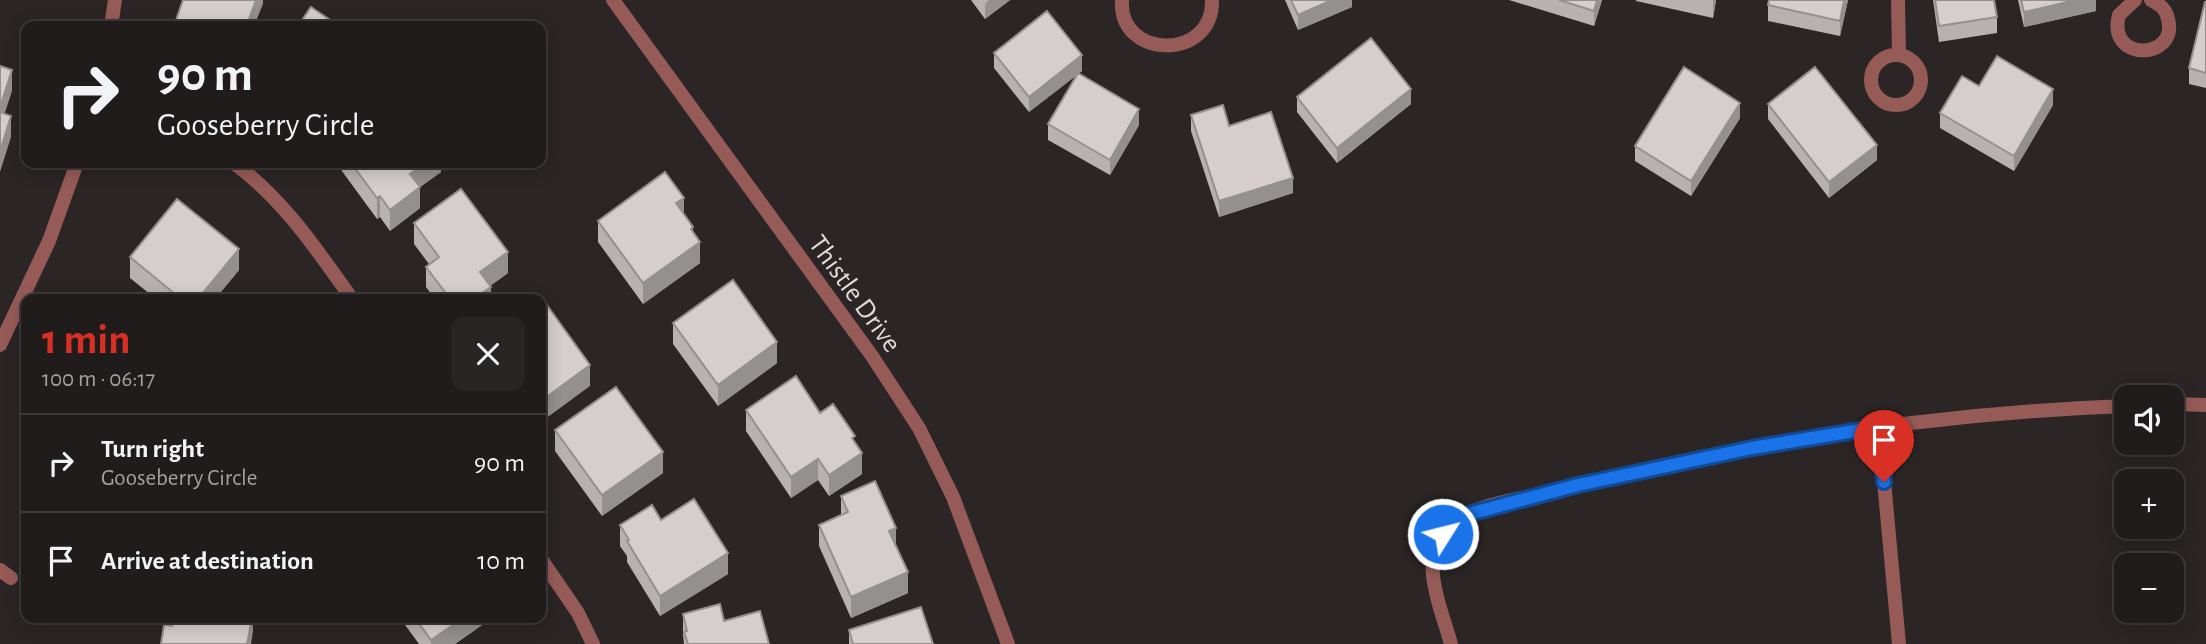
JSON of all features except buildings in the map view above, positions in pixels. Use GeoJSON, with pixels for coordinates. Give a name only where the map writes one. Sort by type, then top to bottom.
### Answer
{"type":"FeatureCollection","features":[{"type":"Feature","properties":{"kind":"street"},"geometry":{"type":"LineString","coordinates":[[112,21],[115,0]]}},
{"type":"Feature","properties":{"kind":"street","name":"Thistle Drive"},"geometry":{"type":"LineString","coordinates":[[613,0],[872,356],[913,419],[953,497],[1009,644]]}},
{"type":"Feature","properties":{"kind":"street"},"geometry":{"type":"LineString","coordinates":[[1122,0],[1126,22],[1135,34],[1147,43],[1162,47],[1190,41],[1201,32],[1209,19],[1212,0]]}},
{"type":"Feature","properties":{"kind":"street"},"geometry":{"type":"LineString","coordinates":[[1898,0],[1899,55]]}},
{"type":"Feature","properties":{"kind":"street"},"geometry":{"type":"LineString","coordinates":[[2135,0],[2119,15],[2118,32],[2127,46],[2142,52],[2158,47],[2169,33],[2167,15],[2162,7],[2151,0]]}},
{"type":"Feature","properties":{"kind":"street"},"geometry":{"type":"LineString","coordinates":[[24,294],[43,254],[76,168]]}},
{"type":"Feature","properties":{"kind":"street"},"geometry":{"type":"LineString","coordinates":[[240,168],[273,197],[299,226],[348,294]]}},
{"type":"Feature","properties":{"kind":"street"},"geometry":{"type":"LineString","coordinates":[[0,345],[21,301]]}},
{"type":"Feature","properties":{"kind":"street"},"geometry":{"type":"LineString","coordinates":[[2184,404],[2206,404]]}},
{"type":"Feature","properties":{"kind":"street"},"geometry":{"type":"LineString","coordinates":[[1451,644],[1433,575],[1432,561],[1443,534],[1465,515],[1578,485],[1765,445],[1879,427],[1981,415],[2114,407]]}},
{"type":"Feature","properties":{"kind":"street"},"geometry":{"type":"LineString","coordinates":[[1879,427],[1899,644]]}},
{"type":"Feature","properties":{"kind":"street"},"geometry":{"type":"LineString","coordinates":[[546,566],[578,613],[593,644]]}},
{"type":"Feature","properties":{"kind":"route"},"geometry":{"type":"LineString","coordinates":[[1443,534],[1465,515],[1578,485],[1677,462],[1879,427],[1884,482]]}}]}
